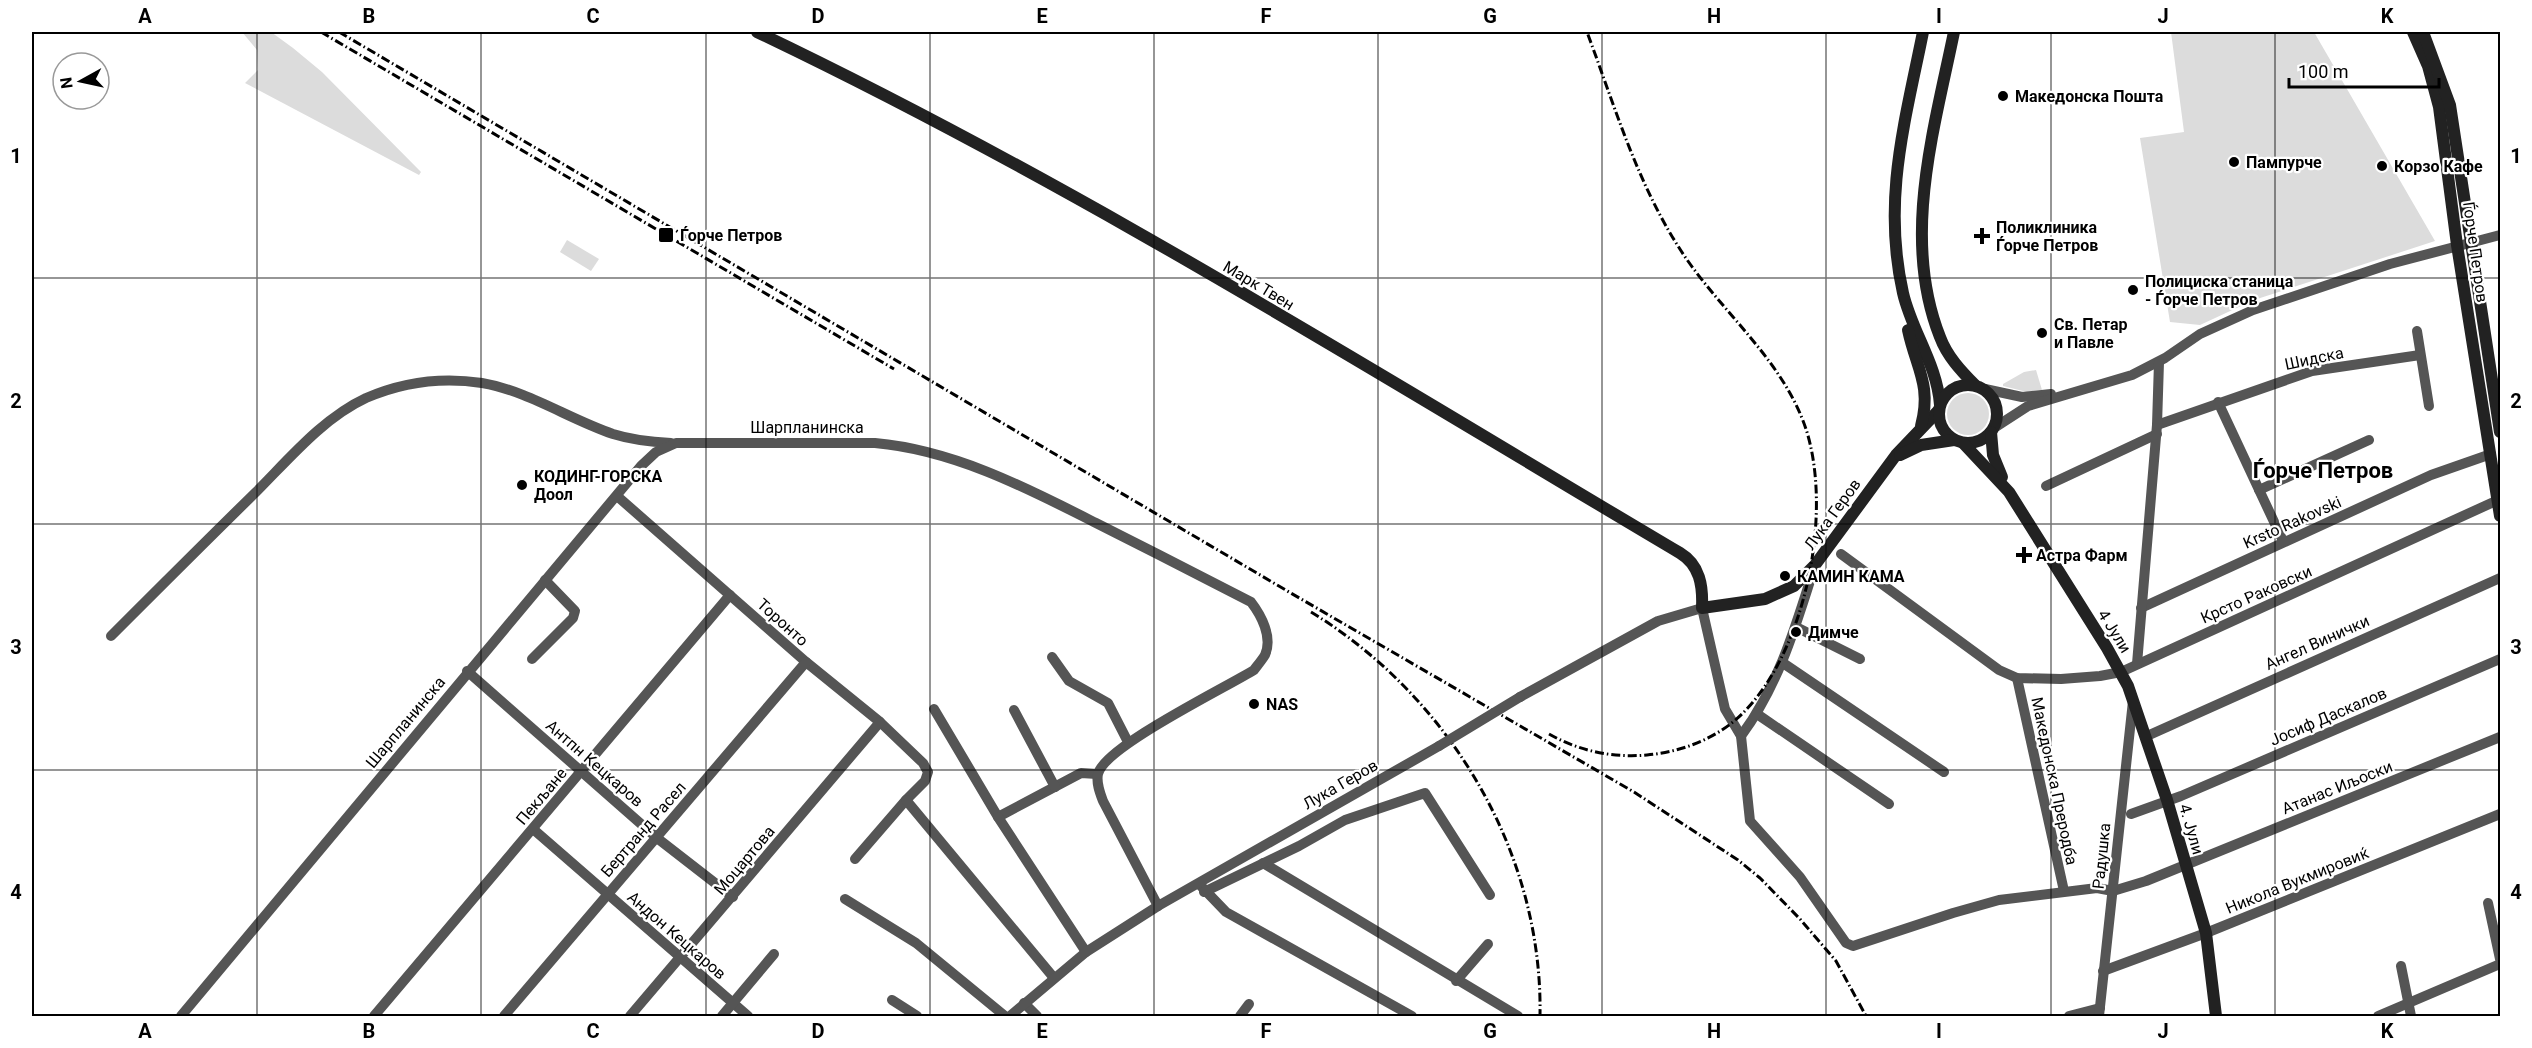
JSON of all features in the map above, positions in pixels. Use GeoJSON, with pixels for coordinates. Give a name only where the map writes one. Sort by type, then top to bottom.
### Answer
{"type":"FeatureCollection","features":[{"type":"Feature","properties":{"kind":"street","name":"Марк Твен"},"geometry":{"type":"LineString","coordinates":[[757,32],[808,56],[1094,207],[1690,559],[1696,569],[1703,593],[1702,608]]}},
{"type":"Feature","properties":{"kind":"street"},"geometry":{"type":"LineString","coordinates":[[1920,428],[1926,390],[1910,337],[1895,247],[1894,192],[1908,102],[1923,32]]}},
{"type":"Feature","properties":{"kind":"street"},"geometry":{"type":"LineString","coordinates":[[1954,32],[1926,172],[1923,238],[1928,293],[1940,337],[1953,360],[1992,396],[1997,409],[1992,430]]}},
{"type":"Feature","properties":{"kind":"street","name":"Ѓорче Петров"},"geometry":{"type":"LineString","coordinates":[[2413,32],[2428,66],[2439,106],[2457,244],[2500,516]]}},
{"type":"Feature","properties":{"kind":"street","name":"Ѓорче Петров"},"geometry":{"type":"LineString","coordinates":[[2423,32],[2450,105],[2500,432]]}},
{"type":"Feature","properties":{"kind":"street"},"geometry":{"type":"LineString","coordinates":[[1907,310],[1934,372],[1942,427],[1958,441],[1978,441],[2017,411],[2066,393],[2132,375],[2159,362],[2200,334],[2253,310],[2390,264],[2457,244],[2500,235]]}},
{"type":"Feature","properties":{"kind":"street"},"geometry":{"type":"LineString","coordinates":[[2417,331],[2429,406]]}},
{"type":"Feature","properties":{"kind":"street","name":"Шидска"},"geometry":{"type":"LineString","coordinates":[[2046,486],[2157,429],[2218,402],[2312,371],[2420,355]]}},
{"type":"Feature","properties":{"kind":"street"},"geometry":{"type":"LineString","coordinates":[[2137,664],[2157,429],[2159,362]]}},
{"type":"Feature","properties":{"kind":"street"},"geometry":{"type":"LineString","coordinates":[[111,636],[310,437],[364,399],[390,389],[426,382],[482,383],[529,398],[611,433],[634,439],[676,443]]}},
{"type":"Feature","properties":{"kind":"street"},"geometry":{"type":"LineString","coordinates":[[1939,408],[1945,395],[1964,384],[2022,397],[2066,393]]}},
{"type":"Feature","properties":{"kind":"street"},"geometry":{"type":"LineString","coordinates":[[2218,402],[2283,541]]}},
{"type":"Feature","properties":{"kind":"street","name":"Лука Геров"},"geometry":{"type":"LineString","coordinates":[[1008,1017],[1086,952],[1158,906],[1202,887],[1520,697],[1658,621],[1702,608],[1765,599],[1794,586],[1815,565],[1886,467],[1939,408]]}},
{"type":"Feature","properties":{"kind":"street","name":"4 Јули"},"geometry":{"type":"LineString","coordinates":[[1992,430],[1995,460],[2009,492],[2121,672],[2133,699],[2167,800]]}},
{"type":"Feature","properties":{"kind":"street"},"geometry":{"type":"LineString","coordinates":[[2259,490],[2369,440]]}},
{"type":"Feature","properties":{"kind":"street","name":"Лука Геров"},"geometry":{"type":"LineString","coordinates":[[1886,467],[1909,450],[1958,441]]}},
{"type":"Feature","properties":{"kind":"street","name":"4 Јули"},"geometry":{"type":"LineString","coordinates":[[1958,441],[2009,492]]}},
{"type":"Feature","properties":{"kind":"street","name":"Шарпланинска"},"geometry":{"type":"LineString","coordinates":[[181,1017],[467,671],[648,458],[676,443],[875,443],[943,456],[1037,493],[1251,602],[1263,618],[1266,633],[1266,653],[1254,670],[1128,742],[1104,762],[1097,774]]}},
{"type":"Feature","properties":{"kind":"street","name":"Krsto Rakovski"},"geometry":{"type":"LineString","coordinates":[[2140,608],[2431,475],[2491,454]]}},
{"type":"Feature","properties":{"kind":"street","name":"Торонто"},"geometry":{"type":"LineString","coordinates":[[617,496],[806,662],[880,722],[923,763],[928,772],[925,781],[906,800]]}},
{"type":"Feature","properties":{"kind":"street","name":"Крсто Раковски"},"geometry":{"type":"LineString","coordinates":[[2018,678],[2091,677],[2121,672],[2498,500]]}},
{"type":"Feature","properties":{"kind":"street"},"geometry":{"type":"LineString","coordinates":[[1841,554],[1999,669],[2018,678]]}},
{"type":"Feature","properties":{"kind":"street"},"geometry":{"type":"LineString","coordinates":[[1741,736],[1757,714],[1783,663],[1815,565]]}},
{"type":"Feature","properties":{"kind":"street","name":"Ангел Винички"},"geometry":{"type":"LineString","coordinates":[[2146,736],[2500,578]]}},
{"type":"Feature","properties":{"kind":"street"},"geometry":{"type":"LineString","coordinates":[[532,659],[573,618],[575,612],[545,580]]}},
{"type":"Feature","properties":{"kind":"street","name":"Пекљане"},"geometry":{"type":"LineString","coordinates":[[374,1017],[730,595]]}},
{"type":"Feature","properties":{"kind":"street"},"geometry":{"type":"LineString","coordinates":[[1702,608],[1725,709],[1741,736],[1750,821],[1800,877],[1846,943],[1853,946],[1990,903],[2064,891],[2097,888],[2113,891],[2185,866],[2206,933],[2216,1017]]}},
{"type":"Feature","properties":{"kind":"street"},"geometry":{"type":"LineString","coordinates":[[1796,627],[1860,659]]}},
{"type":"Feature","properties":{"kind":"street"},"geometry":{"type":"LineString","coordinates":[[1052,657],[1069,681],[1108,703],[1128,742]]}},
{"type":"Feature","properties":{"kind":"street","name":"Јосиф Даскалов"},"geometry":{"type":"LineString","coordinates":[[2131,813],[2167,800],[2500,659]]}},
{"type":"Feature","properties":{"kind":"street","name":"Бертранд Расел"},"geometry":{"type":"LineString","coordinates":[[504,1017],[806,662]]}},
{"type":"Feature","properties":{"kind":"street"},"geometry":{"type":"LineString","coordinates":[[1783,663],[1944,772]]}},
{"type":"Feature","properties":{"kind":"street","name":"Антпн Кецкаров"},"geometry":{"type":"LineString","coordinates":[[467,671],[657,837],[733,897]]}},
{"type":"Feature","properties":{"kind":"street","name":"Македонска Преродба"},"geometry":{"type":"LineString","coordinates":[[2018,678],[2064,891]]}},
{"type":"Feature","properties":{"kind":"street","name":"Радушка"},"geometry":{"type":"LineString","coordinates":[[2099,1012],[2133,699]]}},
{"type":"Feature","properties":{"kind":"street"},"geometry":{"type":"LineString","coordinates":[[934,710],[998,817],[1086,952]]}},
{"type":"Feature","properties":{"kind":"street"},"geometry":{"type":"LineString","coordinates":[[1014,710],[1054,787]]}},
{"type":"Feature","properties":{"kind":"street"},"geometry":{"type":"LineString","coordinates":[[1757,714],[1889,804]]}},
{"type":"Feature","properties":{"kind":"street","name":"Моцартова"},"geometry":{"type":"LineString","coordinates":[[630,1017],[880,722]]}},
{"type":"Feature","properties":{"kind":"street","name":"Aтанас Иљоски"},"geometry":{"type":"LineString","coordinates":[[2185,866],[2500,737]]}},
{"type":"Feature","properties":{"kind":"street"},"geometry":{"type":"LineString","coordinates":[[998,817],[1081,773],[1097,774],[1102,801],[1158,906]]}},
{"type":"Feature","properties":{"kind":"street"},"geometry":{"type":"LineString","coordinates":[[1412,1017],[1398,1013],[1226,912],[1202,887],[1263,863],[1345,820],[1425,793],[1490,895]]}},
{"type":"Feature","properties":{"kind":"street"},"geometry":{"type":"LineString","coordinates":[[855,859],[906,800],[1054,978]]}},
{"type":"Feature","properties":{"kind":"street","name":"4. Јули"},"geometry":{"type":"LineString","coordinates":[[2167,800],[2185,866]]}},
{"type":"Feature","properties":{"kind":"street","name":"Никола Вукмировиќ"},"geometry":{"type":"LineString","coordinates":[[2103,971],[2206,933],[2500,814]]}},
{"type":"Feature","properties":{"kind":"street","name":"Андон Кецкаров"},"geometry":{"type":"LineString","coordinates":[[532,829],[748,1017]]}},
{"type":"Feature","properties":{"kind":"street"},"geometry":{"type":"LineString","coordinates":[[1263,863],[1518,1017]]}},
{"type":"Feature","properties":{"kind":"street"},"geometry":{"type":"LineString","coordinates":[[845,899],[916,943],[1008,1017]]}},
{"type":"Feature","properties":{"kind":"street"},"geometry":{"type":"LineString","coordinates":[[2488,903],[2500,959]]}},
{"type":"Feature","properties":{"kind":"street"},"geometry":{"type":"LineString","coordinates":[[1456,981],[1488,944]]}},
{"type":"Feature","properties":{"kind":"street"},"geometry":{"type":"LineString","coordinates":[[722,1017],[774,954]]}},
{"type":"Feature","properties":{"kind":"street"},"geometry":{"type":"LineString","coordinates":[[2378,1017],[2500,964]]}},
{"type":"Feature","properties":{"kind":"street"},"geometry":{"type":"LineString","coordinates":[[2401,966],[2411,1017]]}},
{"type":"Feature","properties":{"kind":"street"},"geometry":{"type":"LineString","coordinates":[[892,1000],[916,1017]]}},
{"type":"Feature","properties":{"kind":"street"},"geometry":{"type":"LineString","coordinates":[[1024,1003],[1037,1017]]}},
{"type":"Feature","properties":{"kind":"street"},"geometry":{"type":"LineString","coordinates":[[1240,1017],[1249,1004]]}},
{"type":"Feature","properties":{"kind":"street"},"geometry":{"type":"LineString","coordinates":[[2069,1017],[2099,1012]]}},
{"type":"Feature","properties":{"kind":"shaded area"},"geometry":{"type":"Polygon","coordinates":[[[242,32],[271,32],[293,48],[322,72],[421,172],[419,175],[245,83],[258,70],[257,50],[242,32]]]}},
{"type":"Feature","properties":{"kind":"shaded area"},"geometry":{"type":"Polygon","coordinates":[[[2171,32],[2314,32],[2435,241],[2254,300],[2200,325],[2170,322],[2140,138],[2184,132],[2171,32]]]}},
{"type":"Feature","properties":{"kind":"shaded area"},"geometry":{"type":"Polygon","coordinates":[[[567,240],[599,259],[591,271],[560,252],[567,240]]]}},
{"type":"Feature","properties":{"kind":"shaded area"},"geometry":{"type":"Polygon","coordinates":[[[2036,370],[2042,390],[2027,392],[2003,386],[2024,372],[2036,370]]]}},
{"type":"Feature","properties":{"kind":"shaded area"},"geometry":{"type":"Polygon","coordinates":[[[1968,393],[1976,394],[1983,399],[1988,406],[1988,422],[1983,429],[1976,434],[1968,435],[1960,434],[1953,429],[1948,422],[1947,414],[1948,406],[1953,399],[1960,394],[1968,393]]]}},
{"type":"Feature","properties":{"kind":"railway"},"geometry":{"type":"LineString","coordinates":[[321,32],[894,369]]}},
{"type":"Feature","properties":{"kind":"railway"},"geometry":{"type":"LineString","coordinates":[[339,32],[1289,592],[1634,792],[1738,860],[1760,878],[1800,919],[1836,961],[1866,1016]]}},
{"type":"Feature","properties":{"kind":"railway"},"geometry":{"type":"LineString","coordinates":[[1549,734],[1584,749],[1634,756],[1686,747],[1711,736],[1733,722],[1765,686],[1783,654],[1798,618],[1815,539],[1814,463],[1806,429],[1795,403],[1765,356],[1694,269],[1663,221],[1627,141],[1587,32]]}},
{"type":"Feature","properties":{"kind":"railway"},"geometry":{"type":"LineString","coordinates":[[1311,612],[1361,647],[1406,688],[1445,734],[1479,785],[1506,839],[1525,896],[1537,955],[1540,1016]]}},
{"type":"Feature","properties":{"kind":"place","name":"Македонска Пошта"},"geometry":{"type":"Point","coordinates":[2003,96]}},
{"type":"Feature","properties":{"kind":"place","name":"Пампурче"},"geometry":{"type":"Point","coordinates":[2234,162]}},
{"type":"Feature","properties":{"kind":"place","name":"Корзо Кафе"},"geometry":{"type":"Point","coordinates":[2382,166]}},
{"type":"Feature","properties":{"kind":"place","name":"Ѓорче Петров"},"geometry":{"type":"Point","coordinates":[666,235]}},
{"type":"Feature","properties":{"kind":"place","name":"Поликлиника Ѓорче Петров"},"geometry":{"type":"Point","coordinates":[1982,236]}},
{"type":"Feature","properties":{"kind":"place","name":"Полициска станица - Ѓорче Петров"},"geometry":{"type":"Point","coordinates":[2133,290]}},
{"type":"Feature","properties":{"kind":"place","name":"Св. Петар и Павле"},"geometry":{"type":"Point","coordinates":[2042,333]}},
{"type":"Feature","properties":{"kind":"place","name":"КОДИНГ-ГОРСКА Доол"},"geometry":{"type":"Point","coordinates":[522,485]}},
{"type":"Feature","properties":{"kind":"place","name":"Астра Фарм"},"geometry":{"type":"Point","coordinates":[2024,555]}},
{"type":"Feature","properties":{"kind":"place","name":"КАМИН КАМА"},"geometry":{"type":"Point","coordinates":[1785,576]}},
{"type":"Feature","properties":{"kind":"place","name":"Димче"},"geometry":{"type":"Point","coordinates":[1796,632]}},
{"type":"Feature","properties":{"kind":"place","name":"NAS"},"geometry":{"type":"Point","coordinates":[1254,704]}},
{"type":"Feature","properties":{"kind":"district","name":"Ѓорче Петров"},"geometry":{"type":"Point","coordinates":[2323,470]}}]}
